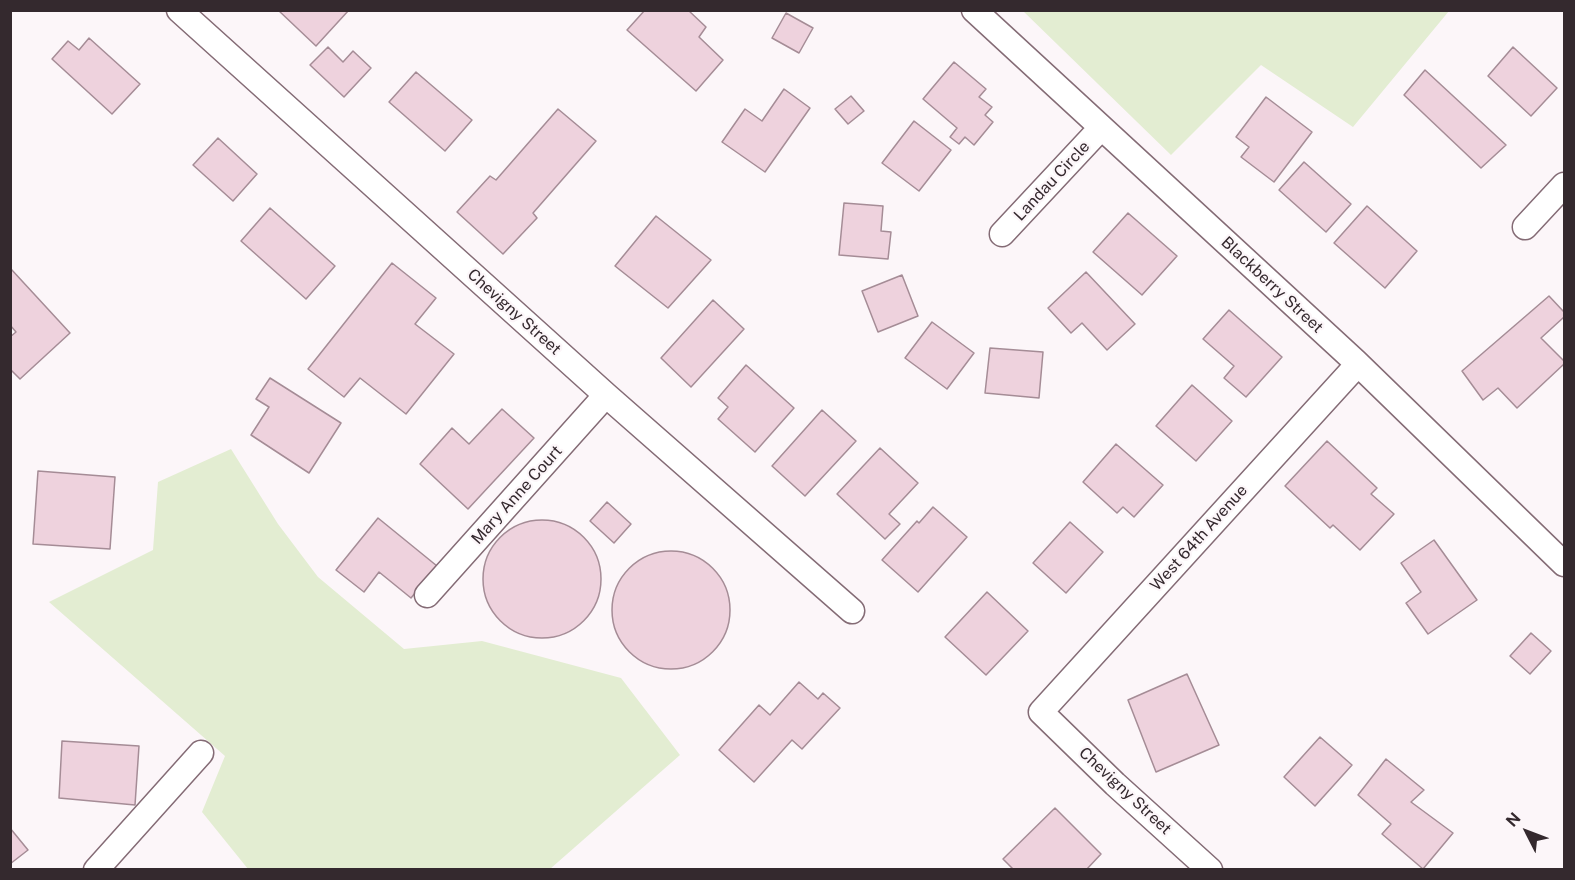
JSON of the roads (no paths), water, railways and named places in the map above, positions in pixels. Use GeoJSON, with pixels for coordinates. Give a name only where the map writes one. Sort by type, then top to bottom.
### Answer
{"type":"FeatureCollection","features":[{"type":"Feature","properties":{"kind":"street","name":"Chevigny Street"},"geometry":{"type":"LineString","coordinates":[[179,10],[606,394],[852,611]]}},
{"type":"Feature","properties":{"kind":"street","name":"Blackberry Street"},"geometry":{"type":"LineString","coordinates":[[974,10],[1358,364],[1564,564]]}},
{"type":"Feature","properties":{"kind":"street","name":"Landau Circle"},"geometry":{"type":"LineString","coordinates":[[1002,234],[1101,128]]}},
{"type":"Feature","properties":{"kind":"street"},"geometry":{"type":"LineString","coordinates":[[1525,227],[1564,185]]}},
{"type":"Feature","properties":{"kind":"street","name":"West 64th Avenue"},"geometry":{"type":"LineString","coordinates":[[1041,712],[1358,364]]}},
{"type":"Feature","properties":{"kind":"street","name":"Mary Anne Court"},"geometry":{"type":"LineString","coordinates":[[427,595],[606,394]]}},
{"type":"Feature","properties":{"kind":"street","name":"Chevigny Street"},"geometry":{"type":"LineString","coordinates":[[1041,712],[1115,784],[1210,870]]}},
{"type":"Feature","properties":{"kind":"street"},"geometry":{"type":"LineString","coordinates":[[96,870],[201,753]]}}]}
